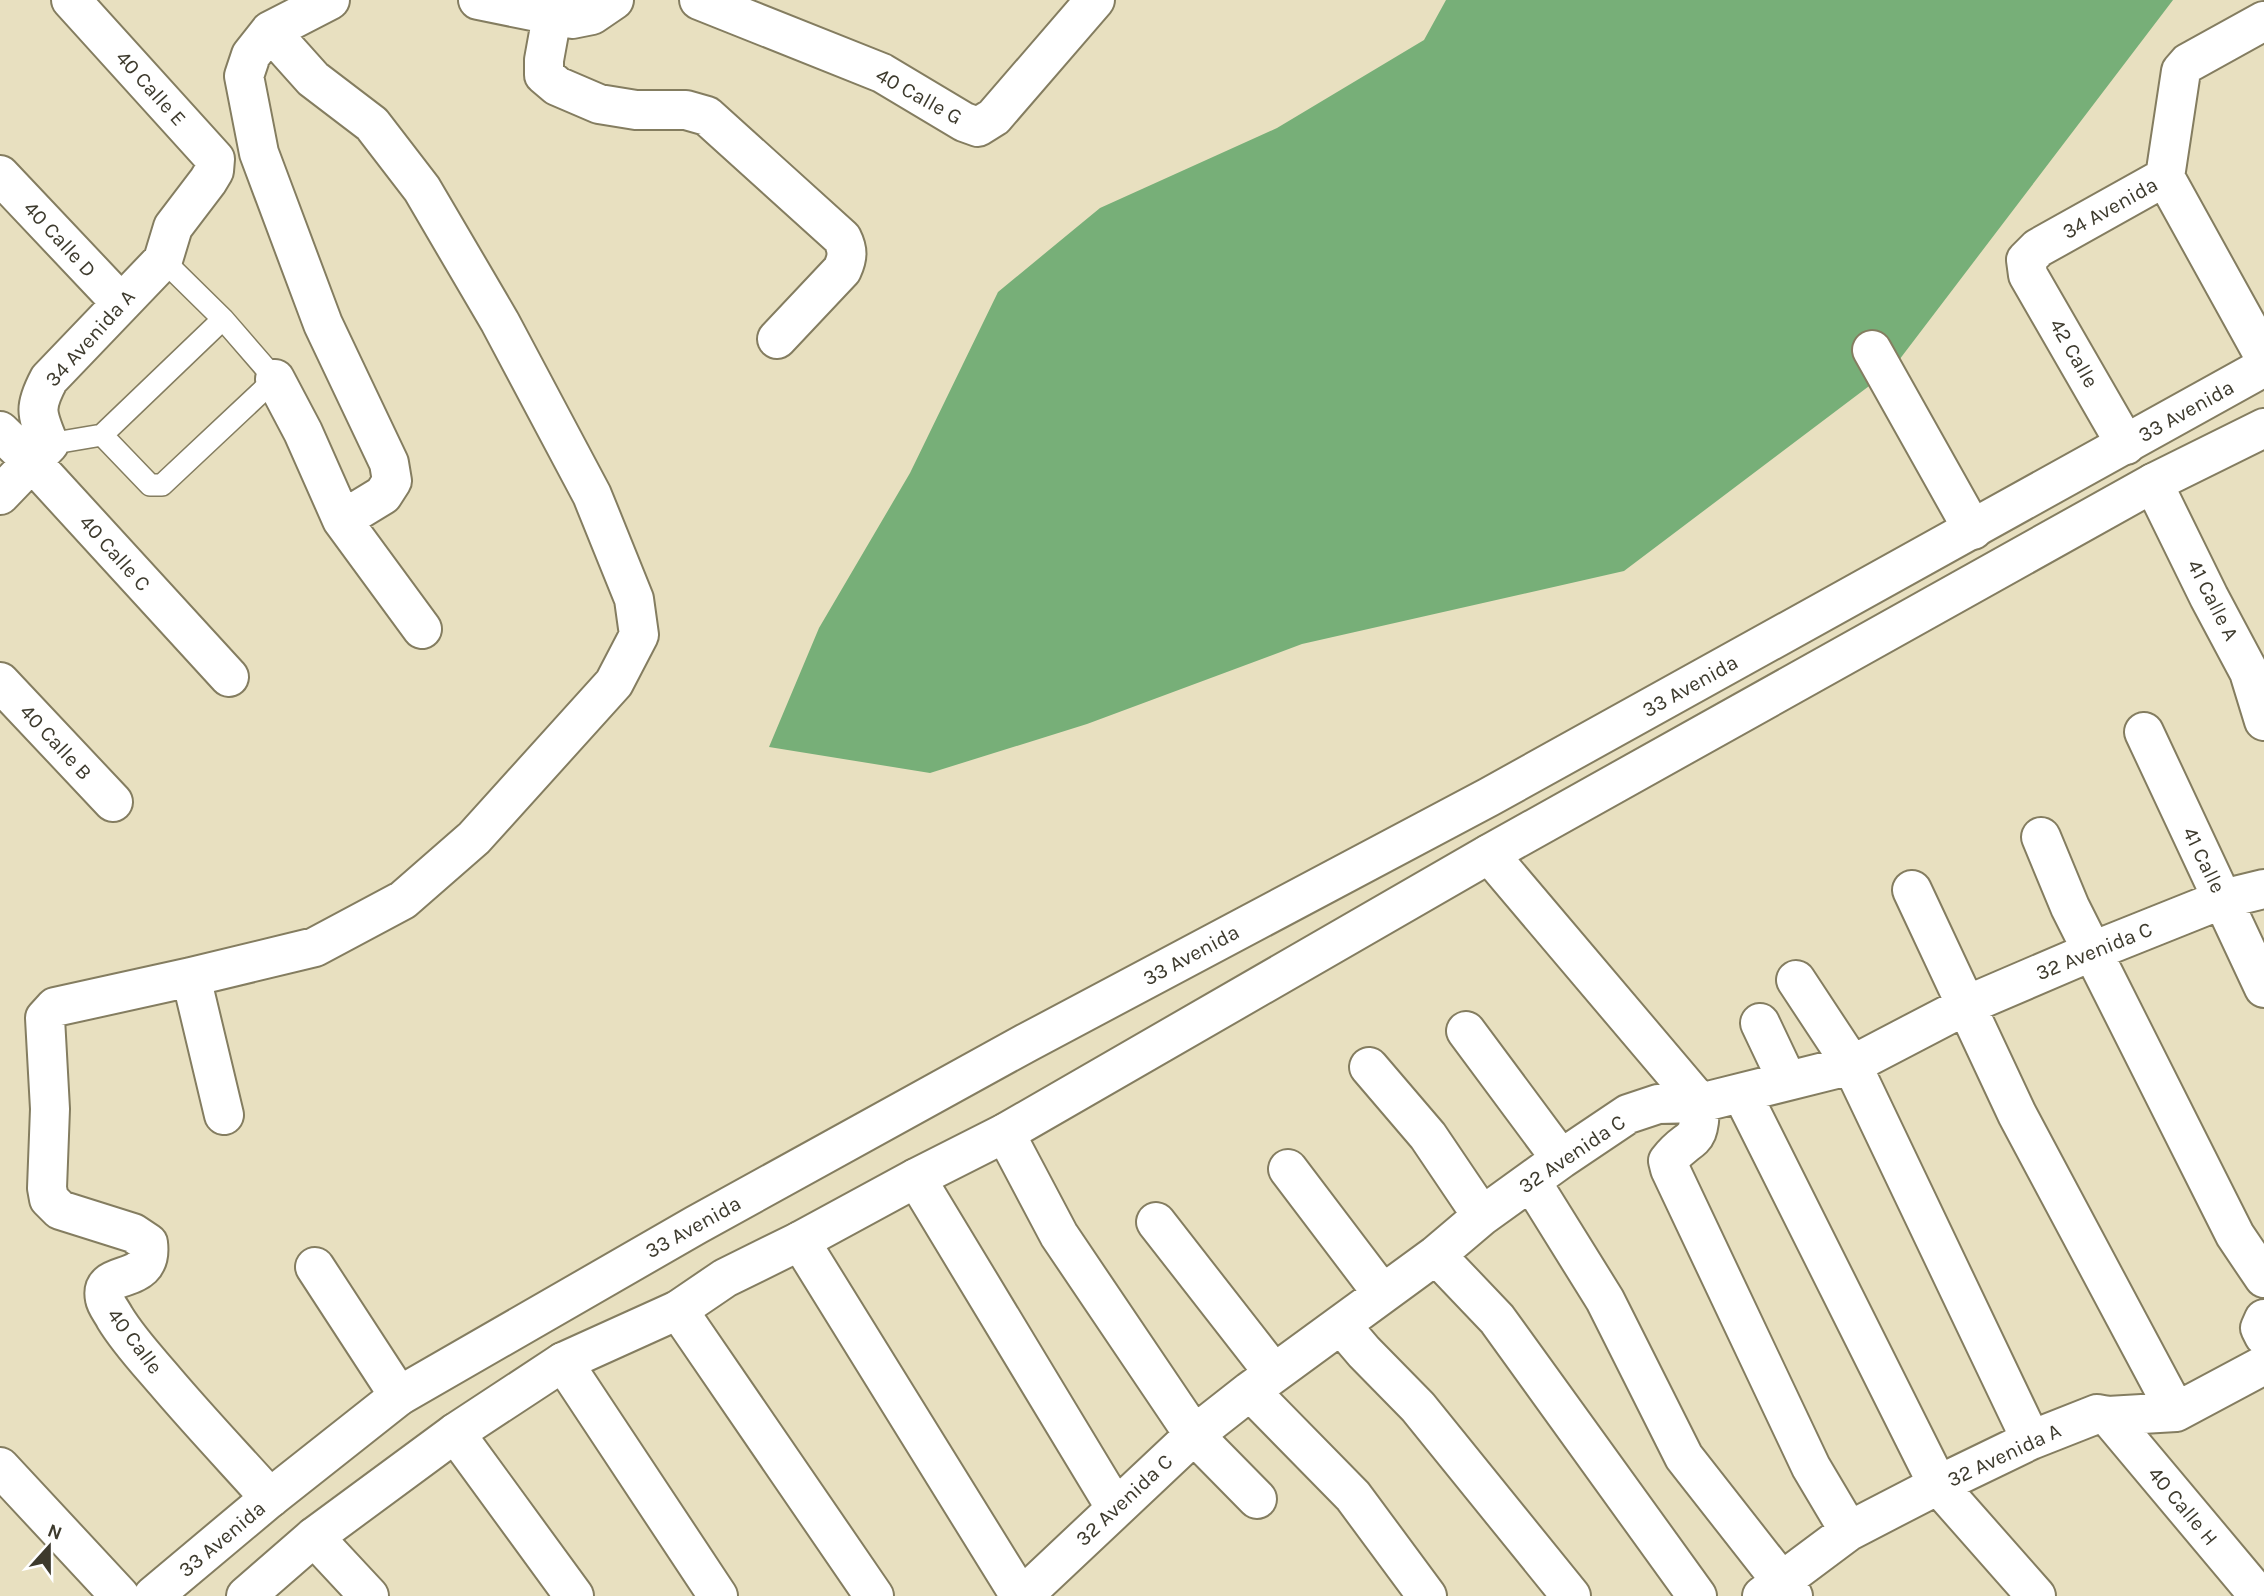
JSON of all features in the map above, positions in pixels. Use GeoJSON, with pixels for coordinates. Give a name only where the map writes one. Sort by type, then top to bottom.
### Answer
{"type":"FeatureCollection","features":[{"type":"Feature","properties":{"kind":"street","name":"40 Calle E"},"geometry":{"type":"LineString","coordinates":[[71,0],[215,159],[214,171],[208,181]]}},
{"type":"Feature","properties":{"kind":"street"},"geometry":{"type":"LineString","coordinates":[[330,0],[270,31],[251,55],[244,76],[259,153],[323,324],[389,463],[392,481],[383,495],[342,520]]}},
{"type":"Feature","properties":{"kind":"street"},"geometry":{"type":"LineString","coordinates":[[478,0],[572,19],[592,15],[614,0]]}},
{"type":"Feature","properties":{"kind":"street","name":"40 Calle G"},"geometry":{"type":"LineString","coordinates":[[699,0],[882,74],[964,122],[978,127],[994,117],[1095,0]]}},
{"type":"Feature","properties":{"kind":"street"},"geometry":{"type":"LineString","coordinates":[[552,16],[544,75],[557,86],[599,104],[636,110],[686,110],[707,116],[842,238],[847,250],[847,260],[842,270],[777,339]]}},
{"type":"Feature","properties":{"kind":"street","name":"34 Avenida"},"geometry":{"type":"LineString","coordinates":[[2026,260],[2038,248],[2165,177],[2181,71],[2188,63],[2264,20]]}},
{"type":"Feature","properties":{"kind":"street"},"geometry":{"type":"LineString","coordinates":[[224,1115],[191,977],[316,947],[403,900],[474,838],[614,683],[639,635],[634,599],[592,495],[500,322],[422,189],[372,124],[313,79],[270,31]]}},
{"type":"Feature","properties":{"kind":"street","name":"40 Calle D"},"geometry":{"type":"LineString","coordinates":[[0,175],[120,302]]}},
{"type":"Feature","properties":{"kind":"street"},"geometry":{"type":"LineString","coordinates":[[2165,177],[2264,356]]}},
{"type":"Feature","properties":{"kind":"street","name":"34 Avenida A"},"geometry":{"type":"LineString","coordinates":[[41,453],[38,399],[48,379],[163,260],[173,227],[208,181]]}},
{"type":"Feature","properties":{"kind":"street","name":"42 Calle"},"geometry":{"type":"LineString","coordinates":[[2026,260],[2028,275],[2126,444]]}},
{"type":"Feature","properties":{"kind":"street"},"geometry":{"type":"LineString","coordinates":[[1872,351],[1973,530]]}},
{"type":"Feature","properties":{"kind":"street","name":"33 Avenida"},"geometry":{"type":"LineString","coordinates":[[153,1596],[270,1498],[399,1396],[696,1224],[1489,797],[2264,367]]}},
{"type":"Feature","properties":{"kind":"street"},"geometry":{"type":"LineString","coordinates":[[275,379],[303,432],[342,520],[422,629]]}},
{"type":"Feature","properties":{"kind":"street"},"geometry":{"type":"LineString","coordinates":[[246,1596],[314,1537],[455,1433],[563,1362],[678,1310],[725,1278],[1005,1133],[1489,854],[2153,483],[2264,428]]}},
{"type":"Feature","properties":{"kind":"street","name":"40 Calle C"},"geometry":{"type":"LineString","coordinates":[[0,431],[41,453],[229,677]]}},
{"type":"Feature","properties":{"kind":"street"},"geometry":{"type":"LineString","coordinates":[[0,495],[41,453]]}},
{"type":"Feature","properties":{"kind":"street","name":"41 Calle A"},"geometry":{"type":"LineString","coordinates":[[2153,483],[2249,672],[2264,721]]}},
{"type":"Feature","properties":{"kind":"street","name":"40 Calle B"},"geometry":{"type":"LineString","coordinates":[[0,682],[113,802]]}},
{"type":"Feature","properties":{"kind":"street","name":"41 Calle"},"geometry":{"type":"LineString","coordinates":[[2144,732],[2264,988]]}},
{"type":"Feature","properties":{"kind":"street"},"geometry":{"type":"LineString","coordinates":[[2041,837],[2070,907],[2235,1235],[2264,1278]]}},
{"type":"Feature","properties":{"kind":"street"},"geometry":{"type":"LineString","coordinates":[[1489,854],[1700,1103],[1699,1130],[1693,1139],[1668,1161],[1670,1170],[1811,1467],[1849,1531]]}},
{"type":"Feature","properties":{"kind":"street","name":"32 Avenida C"},"geometry":{"type":"LineString","coordinates":[[1022,1596],[1194,1435],[1262,1381],[1436,1255],[1482,1216],[1628,1114],[1658,1104],[1700,1103],[1742,1094],[1787,1080],[1853,1065],[1967,1005],[2092,951],[2223,899],[2264,889]]}},
{"type":"Feature","properties":{"kind":"street"},"geometry":{"type":"LineString","coordinates":[[1912,890],[2017,1114],[2176,1412]]}},
{"type":"Feature","properties":{"kind":"street","name":"40 Calle"},"geometry":{"type":"LineString","coordinates":[[191,977],[55,1007],[45,1018],[50,1109],[47,1188],[49,1199],[60,1210],[133,1233],[148,1243],[150,1256],[147,1263],[142,1269],[114,1280],[106,1289],[105,1299],[126,1335],[270,1498]]}},
{"type":"Feature","properties":{"kind":"street"},"geometry":{"type":"LineString","coordinates":[[1796,979],[1853,1065],[2031,1440]]}},
{"type":"Feature","properties":{"kind":"street"},"geometry":{"type":"LineString","coordinates":[[1759,1023],[1787,1080]]}},
{"type":"Feature","properties":{"kind":"street"},"geometry":{"type":"LineString","coordinates":[[1466,1031],[1546,1170],[1605,1300],[1684,1457],[1778,1591]]}},
{"type":"Feature","properties":{"kind":"street"},"geometry":{"type":"LineString","coordinates":[[1369,1068],[1428,1136],[1482,1216]]}},
{"type":"Feature","properties":{"kind":"street"},"geometry":{"type":"LineString","coordinates":[[1742,1094],[1938,1485],[2036,1596]]}},
{"type":"Feature","properties":{"kind":"street"},"geometry":{"type":"LineString","coordinates":[[1005,1133],[1059,1236],[1194,1435],[1256,1499]]}},
{"type":"Feature","properties":{"kind":"street"},"geometry":{"type":"LineString","coordinates":[[1288,1170],[1382,1293]]}},
{"type":"Feature","properties":{"kind":"street"},"geometry":{"type":"LineString","coordinates":[[916,1178],[1115,1507]]}},
{"type":"Feature","properties":{"kind":"street"},"geometry":{"type":"LineString","coordinates":[[1156,1222],[1262,1381],[1353,1496],[1427,1596]]}},
{"type":"Feature","properties":{"kind":"street"},"geometry":{"type":"LineString","coordinates":[[696,1224],[725,1278]]}},
{"type":"Feature","properties":{"kind":"street"},"geometry":{"type":"LineString","coordinates":[[800,1241],[1022,1596]]}},
{"type":"Feature","properties":{"kind":"street"},"geometry":{"type":"LineString","coordinates":[[1436,1255],[1497,1320],[1697,1596]]}},
{"type":"Feature","properties":{"kind":"street"},"geometry":{"type":"LineString","coordinates":[[315,1267],[399,1396]]}},
{"type":"Feature","properties":{"kind":"street"},"geometry":{"type":"LineString","coordinates":[[678,1310],[874,1596]]}},
{"type":"Feature","properties":{"kind":"street"},"geometry":{"type":"LineString","coordinates":[[2264,1319],[2260,1328],[2264,1336]]}},
{"type":"Feature","properties":{"kind":"street"},"geometry":{"type":"LineString","coordinates":[[1340,1325],[1418,1406],[1571,1596]]}},
{"type":"Feature","properties":{"kind":"street"},"geometry":{"type":"LineString","coordinates":[[563,1362],[718,1596]]}},
{"type":"Feature","properties":{"kind":"street","name":"32 Avenida A"},"geometry":{"type":"LineString","coordinates":[[1778,1591],[1849,1531],[2031,1440],[2096,1414],[2108,1416],[2176,1412],[2264,1365]]}},
{"type":"Feature","properties":{"kind":"street","name":"40 Calle H"},"geometry":{"type":"LineString","coordinates":[[2108,1416],[2259,1596]]}},
{"type":"Feature","properties":{"kind":"street"},"geometry":{"type":"LineString","coordinates":[[455,1433],[574,1596]]}},
{"type":"Feature","properties":{"kind":"street"},"geometry":{"type":"LineString","coordinates":[[0,1467],[120,1596]]}},
{"type":"Feature","properties":{"kind":"street"},"geometry":{"type":"LineString","coordinates":[[314,1537],[369,1596]]}},
{"type":"Feature","properties":{"kind":"lane"},"geometry":{"type":"LineString","coordinates":[[102,435],[150,485],[162,485],[275,379],[223,319],[163,260]]}},
{"type":"Feature","properties":{"kind":"lane"},"geometry":{"type":"LineString","coordinates":[[41,453],[102,435],[223,319]]}},
{"type":"Feature","properties":{"kind":"green space"},"geometry":{"type":"Polygon","coordinates":[[[1446,0],[2173,0],[1893,368],[1624,571],[1302,644],[1087,724],[930,773],[769,747],[819,628],[910,473],[998,292],[1100,208],[1277,128],[1424,40],[1446,0]]]}}]}
